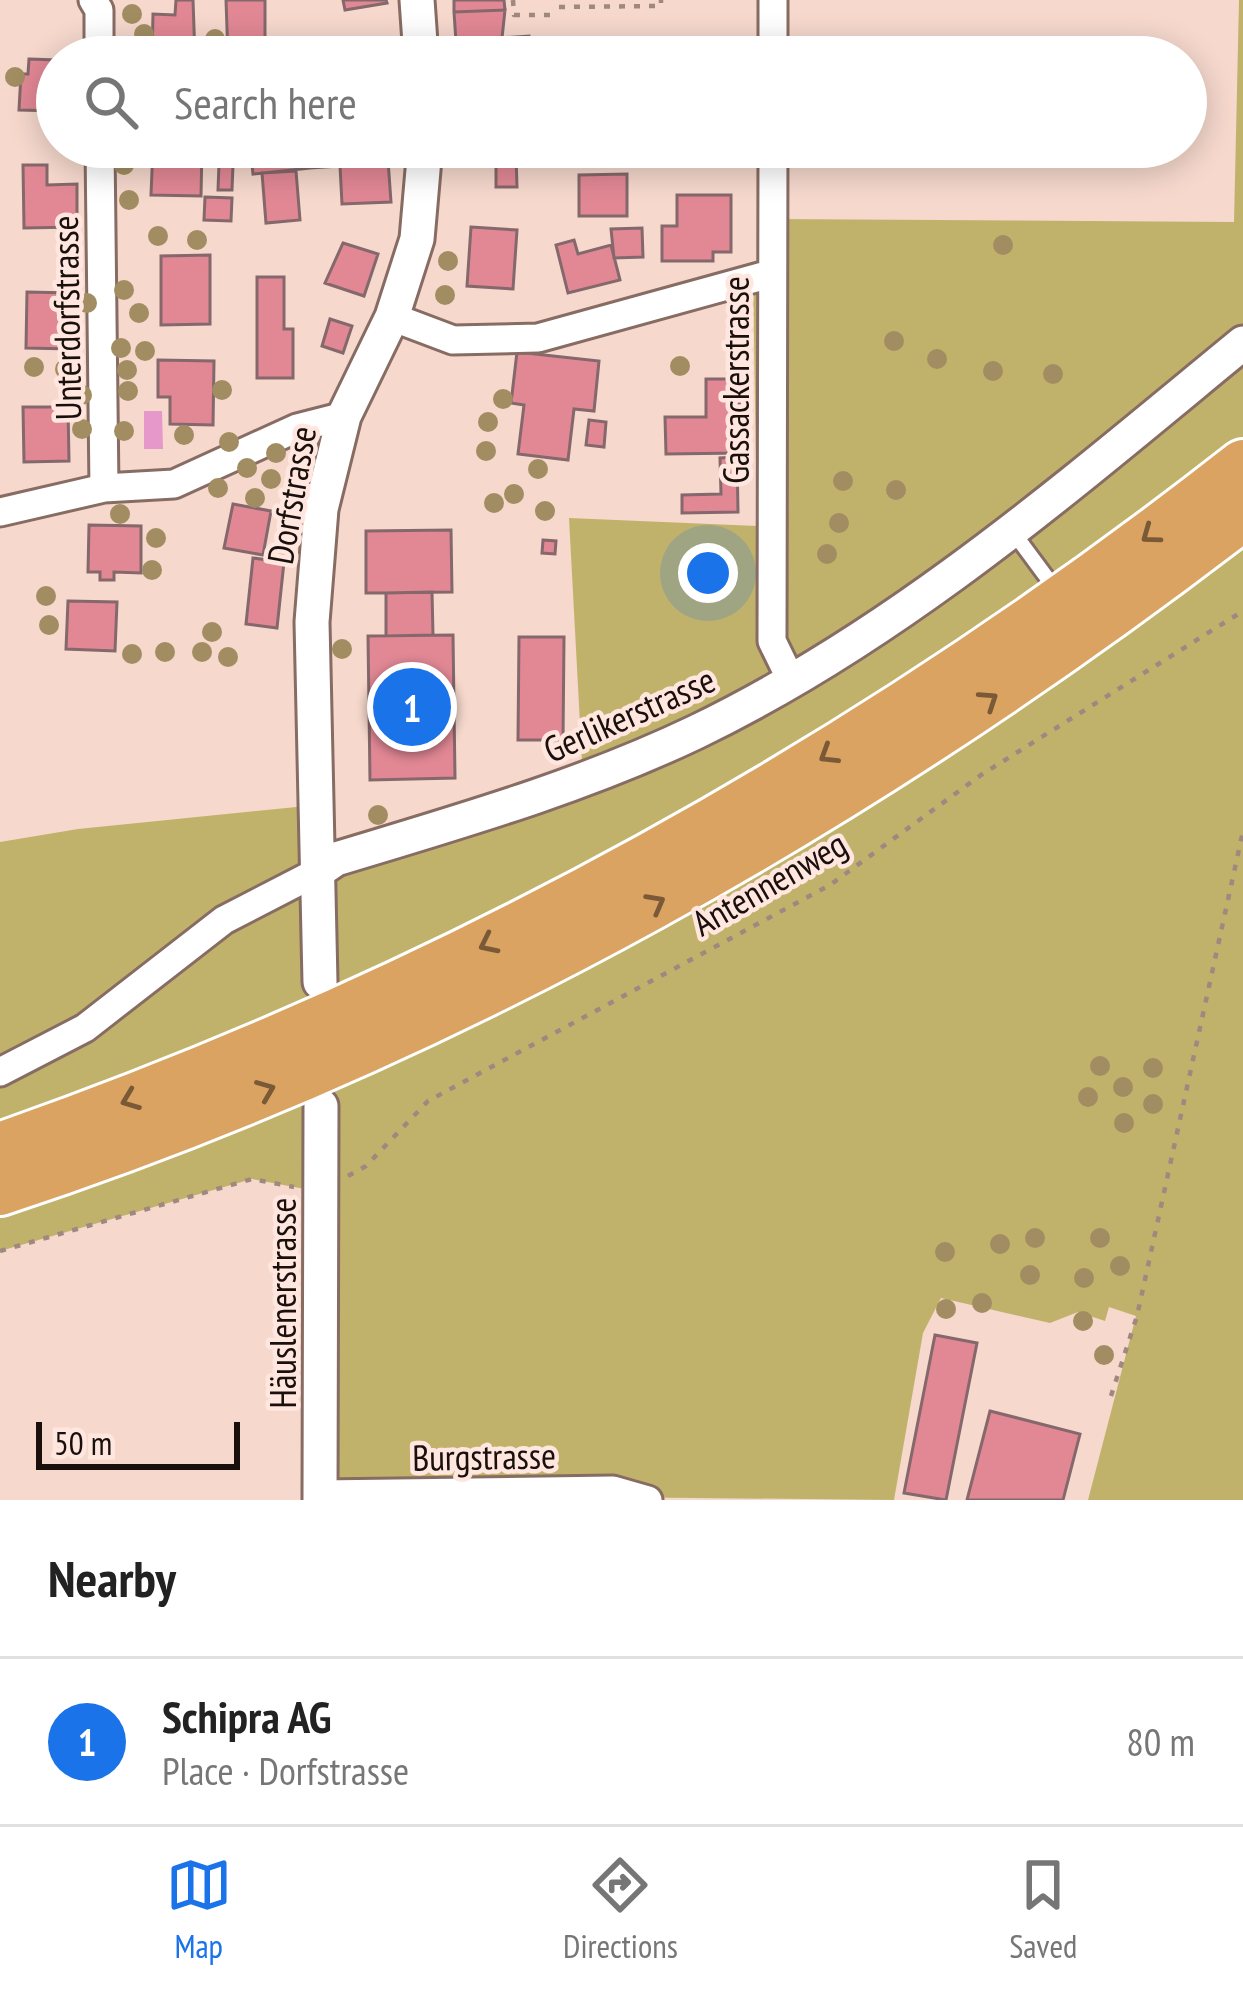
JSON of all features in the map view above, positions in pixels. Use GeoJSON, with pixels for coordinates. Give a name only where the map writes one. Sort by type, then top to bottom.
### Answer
{"type":"FeatureCollection","features":[{"type":"Feature","properties":{"kind":"highway"},"geometry":{"type":"LineString","coordinates":[[0,1147],[273,1043],[540,918],[800,773],[1063,599],[1243,464]]}},
{"type":"Feature","properties":{"kind":"highway"},"geometry":{"type":"LineString","coordinates":[[0,1191],[303,1075],[441,1013],[640,912],[767,841],[955,723],[1243,516]]}},
{"type":"Feature","properties":{"kind":"street"},"geometry":{"type":"LineString","coordinates":[[93,0],[99,10],[99,36]]}},
{"type":"Feature","properties":{"kind":"street"},"geometry":{"type":"LineString","coordinates":[[417,0],[420,36]]}},
{"type":"Feature","properties":{"kind":"street"},"geometry":{"type":"LineString","coordinates":[[773,0],[773,36]]}},
{"type":"Feature","properties":{"kind":"street","name":"Unterdorfstrasse"},"geometry":{"type":"LineString","coordinates":[[100,168],[104,488]]}},
{"type":"Feature","properties":{"kind":"street","name":"Dorfstrasse"},"geometry":{"type":"LineString","coordinates":[[316,872],[312,622],[321,509],[344,416],[392,317],[417,239],[423,168]]}},
{"type":"Feature","properties":{"kind":"street","name":"Gassackerstrasse"},"geometry":{"type":"LineString","coordinates":[[773,168],[772,641],[791,680]]}},
{"type":"Feature","properties":{"kind":"street"},"geometry":{"type":"LineString","coordinates":[[392,317],[453,340],[538,338],[770,274]]}},
{"type":"Feature","properties":{"kind":"street","name":"Gerlikerstrasse"},"geometry":{"type":"LineString","coordinates":[[0,1072],[85,1028],[224,920],[336,859],[584,780],[696,731],[791,680],[876,629],[1013,532],[1243,343]]}},
{"type":"Feature","properties":{"kind":"street"},"geometry":{"type":"LineString","coordinates":[[0,512],[104,488],[174,484],[297,428],[344,416]]}},
{"type":"Feature","properties":{"kind":"street"},"geometry":{"type":"LineString","coordinates":[[316,872],[320,982]]}},
{"type":"Feature","properties":{"kind":"street","name":"Häuslenerstrasse"},"geometry":{"type":"LineString","coordinates":[[320,1497],[321,1106]]}},
{"type":"Feature","properties":{"kind":"street","name":"Burgstrasse"},"geometry":{"type":"LineString","coordinates":[[320,1497],[613,1490],[648,1500]]}},
{"type":"Feature","properties":{"kind":"lane"},"geometry":{"type":"LineString","coordinates":[[1013,532],[1063,599]]}},
{"type":"Feature","properties":{"kind":"path"},"geometry":{"type":"LineString","coordinates":[[513,0],[514,14],[661,6],[661,0]]}},
{"type":"Feature","properties":{"kind":"path","name":"Antennenweg"},"geometry":{"type":"LineString","coordinates":[[321,1192],[365,1166],[428,1101],[830,885],[981,775],[1243,611]]}},
{"type":"Feature","properties":{"kind":"path"},"geometry":{"type":"LineString","coordinates":[[1111,1396],[1137,1316],[1243,831]]}},
{"type":"Feature","properties":{"kind":"path"},"geometry":{"type":"LineString","coordinates":[[0,1251],[252,1179],[321,1192]]}},
{"type":"Feature","properties":{"kind":"shaded area"},"geometry":{"type":"Polygon","coordinates":[[[1239,0],[1243,0],[1243,1500],[1088,1500],[1136,1316],[1109,1307],[1105,1321],[1078,1312],[1050,1323],[941,1298],[923,1333],[894,1500],[320,1494],[321,1192],[252,1179],[0,1251],[0,842],[78,829],[316,805],[317,871],[583,780],[569,518],[757,526],[753,276],[773,219],[1234,222],[1239,0]]]}},
{"type":"Feature","properties":{"kind":"shaded area"},"geometry":{"type":"Polygon","coordinates":[[[144,411],[162,411],[163,449],[144,449],[144,411]]]}},
{"type":"Feature","properties":{"kind":"building"},"geometry":{"type":"Polygon","coordinates":[[[176,0],[193,0],[194,36],[152,36],[153,14],[175,15],[176,0]]]}},
{"type":"Feature","properties":{"kind":"building"},"geometry":{"type":"Polygon","coordinates":[[[226,0],[265,0],[265,36],[227,36],[226,0]]]}},
{"type":"Feature","properties":{"kind":"building"},"geometry":{"type":"Polygon","coordinates":[[[343,0],[386,0],[387,3],[345,10],[343,0]]]}},
{"type":"Feature","properties":{"kind":"building"},"geometry":{"type":"Polygon","coordinates":[[[454,0],[504,0],[505,10],[454,12],[454,0]]]}},
{"type":"Feature","properties":{"kind":"building"},"geometry":{"type":"Polygon","coordinates":[[[505,10],[502,36],[456,36],[454,12],[505,10]]]}},
{"type":"Feature","properties":{"kind":"building"},"geometry":{"type":"Polygon","coordinates":[[[29,59],[36,59],[36,110],[19,110],[21,74],[28,74],[29,59]]]}},
{"type":"Feature","properties":{"kind":"building"},"geometry":{"type":"Polygon","coordinates":[[[23,165],[47,168],[47,185],[77,184],[77,227],[24,228],[23,165]]]}},
{"type":"Feature","properties":{"kind":"building"},"geometry":{"type":"Polygon","coordinates":[[[152,168],[202,168],[201,196],[151,195],[152,168]]]}},
{"type":"Feature","properties":{"kind":"building"},"geometry":{"type":"Polygon","coordinates":[[[219,168],[233,168],[232,190],[218,190],[219,168]]]}},
{"type":"Feature","properties":{"kind":"building"},"geometry":{"type":"Polygon","coordinates":[[[252,168],[311,168],[253,174],[252,168]]]}},
{"type":"Feature","properties":{"kind":"building"},"geometry":{"type":"Polygon","coordinates":[[[340,168],[389,168],[391,202],[342,204],[340,168]]]}},
{"type":"Feature","properties":{"kind":"building"},"geometry":{"type":"Polygon","coordinates":[[[496,168],[516,168],[517,187],[496,187],[496,168]]]}},
{"type":"Feature","properties":{"kind":"building"},"geometry":{"type":"Polygon","coordinates":[[[296,171],[300,220],[266,223],[262,173],[296,171]]]}},
{"type":"Feature","properties":{"kind":"building"},"geometry":{"type":"Polygon","coordinates":[[[627,174],[627,216],[579,216],[579,175],[627,174]]]}},
{"type":"Feature","properties":{"kind":"building"},"geometry":{"type":"Polygon","coordinates":[[[677,195],[731,195],[731,252],[713,252],[713,261],[662,261],[662,226],[677,226],[677,195]]]}},
{"type":"Feature","properties":{"kind":"building"},"geometry":{"type":"Polygon","coordinates":[[[205,197],[232,198],[231,221],[204,220],[205,197]]]}},
{"type":"Feature","properties":{"kind":"building"},"geometry":{"type":"Polygon","coordinates":[[[471,227],[517,230],[513,289],[467,286],[471,227]]]}},
{"type":"Feature","properties":{"kind":"building"},"geometry":{"type":"Polygon","coordinates":[[[642,228],[643,257],[614,258],[611,229],[642,228]]]}},
{"type":"Feature","properties":{"kind":"building"},"geometry":{"type":"Polygon","coordinates":[[[574,240],[578,254],[611,245],[620,280],[568,293],[556,245],[574,240]]]}},
{"type":"Feature","properties":{"kind":"building"},"geometry":{"type":"Polygon","coordinates":[[[343,243],[378,254],[364,296],[325,283],[343,243]]]}},
{"type":"Feature","properties":{"kind":"building"},"geometry":{"type":"Polygon","coordinates":[[[210,255],[210,324],[161,325],[161,256],[210,255]]]}},
{"type":"Feature","properties":{"kind":"building"},"geometry":{"type":"Polygon","coordinates":[[[257,277],[284,277],[284,329],[293,329],[293,378],[257,378],[257,277]]]}},
{"type":"Feature","properties":{"kind":"building"},"geometry":{"type":"Polygon","coordinates":[[[27,292],[72,293],[71,349],[26,348],[27,292]]]}},
{"type":"Feature","properties":{"kind":"building"},"geometry":{"type":"Polygon","coordinates":[[[330,319],[352,326],[343,353],[322,346],[330,319]]]}},
{"type":"Feature","properties":{"kind":"building"},"geometry":{"type":"Polygon","coordinates":[[[517,352],[599,361],[594,411],[574,409],[568,460],[518,454],[524,405],[511,403],[517,352]]]}},
{"type":"Feature","properties":{"kind":"building"},"geometry":{"type":"Polygon","coordinates":[[[158,360],[214,361],[213,425],[170,424],[170,397],[158,397],[158,360]]]}},
{"type":"Feature","properties":{"kind":"building"},"geometry":{"type":"Polygon","coordinates":[[[706,379],[739,379],[740,453],[666,454],[665,417],[706,417],[706,379]]]}},
{"type":"Feature","properties":{"kind":"building"},"geometry":{"type":"Polygon","coordinates":[[[23,407],[68,407],[69,461],[24,462],[23,407]]]}},
{"type":"Feature","properties":{"kind":"building"},"geometry":{"type":"Polygon","coordinates":[[[589,420],[606,422],[604,447],[586,445],[589,420]]]}},
{"type":"Feature","properties":{"kind":"building"},"geometry":{"type":"Polygon","coordinates":[[[737,457],[738,512],[682,513],[682,495],[721,494],[720,458],[737,457]]]}},
{"type":"Feature","properties":{"kind":"building"},"geometry":{"type":"Polygon","coordinates":[[[233,504],[271,511],[263,555],[224,548],[233,504]]]}},
{"type":"Feature","properties":{"kind":"building"},"geometry":{"type":"Polygon","coordinates":[[[89,525],[141,526],[141,573],[114,572],[114,580],[100,580],[100,572],[88,572],[89,525]]]}},
{"type":"Feature","properties":{"kind":"building"},"geometry":{"type":"Polygon","coordinates":[[[451,530],[452,592],[366,593],[366,531],[451,530]]]}},
{"type":"Feature","properties":{"kind":"building"},"geometry":{"type":"Polygon","coordinates":[[[543,540],[556,541],[555,554],[542,553],[543,540]]]}},
{"type":"Feature","properties":{"kind":"building"},"geometry":{"type":"Polygon","coordinates":[[[253,558],[284,562],[277,628],[246,624],[253,558]]]}},
{"type":"Feature","properties":{"kind":"building"},"geometry":{"type":"Polygon","coordinates":[[[432,592],[433,635],[386,636],[386,593],[432,592]]]}},
{"type":"Feature","properties":{"kind":"building"},"geometry":{"type":"Polygon","coordinates":[[[68,601],[117,602],[115,651],[66,649],[68,601]]]}},
{"type":"Feature","properties":{"kind":"building"},"geometry":{"type":"Polygon","coordinates":[[[453,635],[455,778],[370,780],[368,636],[453,635]]]}},
{"type":"Feature","properties":{"kind":"building"},"geometry":{"type":"Polygon","coordinates":[[[519,637],[564,637],[563,740],[518,740],[519,637]]]}},
{"type":"Feature","properties":{"kind":"building"},"geometry":{"type":"Polygon","coordinates":[[[935,1335],[977,1343],[946,1500],[904,1493],[935,1335]]]}},
{"type":"Feature","properties":{"kind":"building"},"geometry":{"type":"Polygon","coordinates":[[[990,1411],[1080,1434],[1063,1500],[967,1500],[990,1411]]]}},
{"type":"Feature","properties":{"kind":"place","name":"Schipra AG"},"geometry":{"type":"Point","coordinates":[412,707]}}]}
